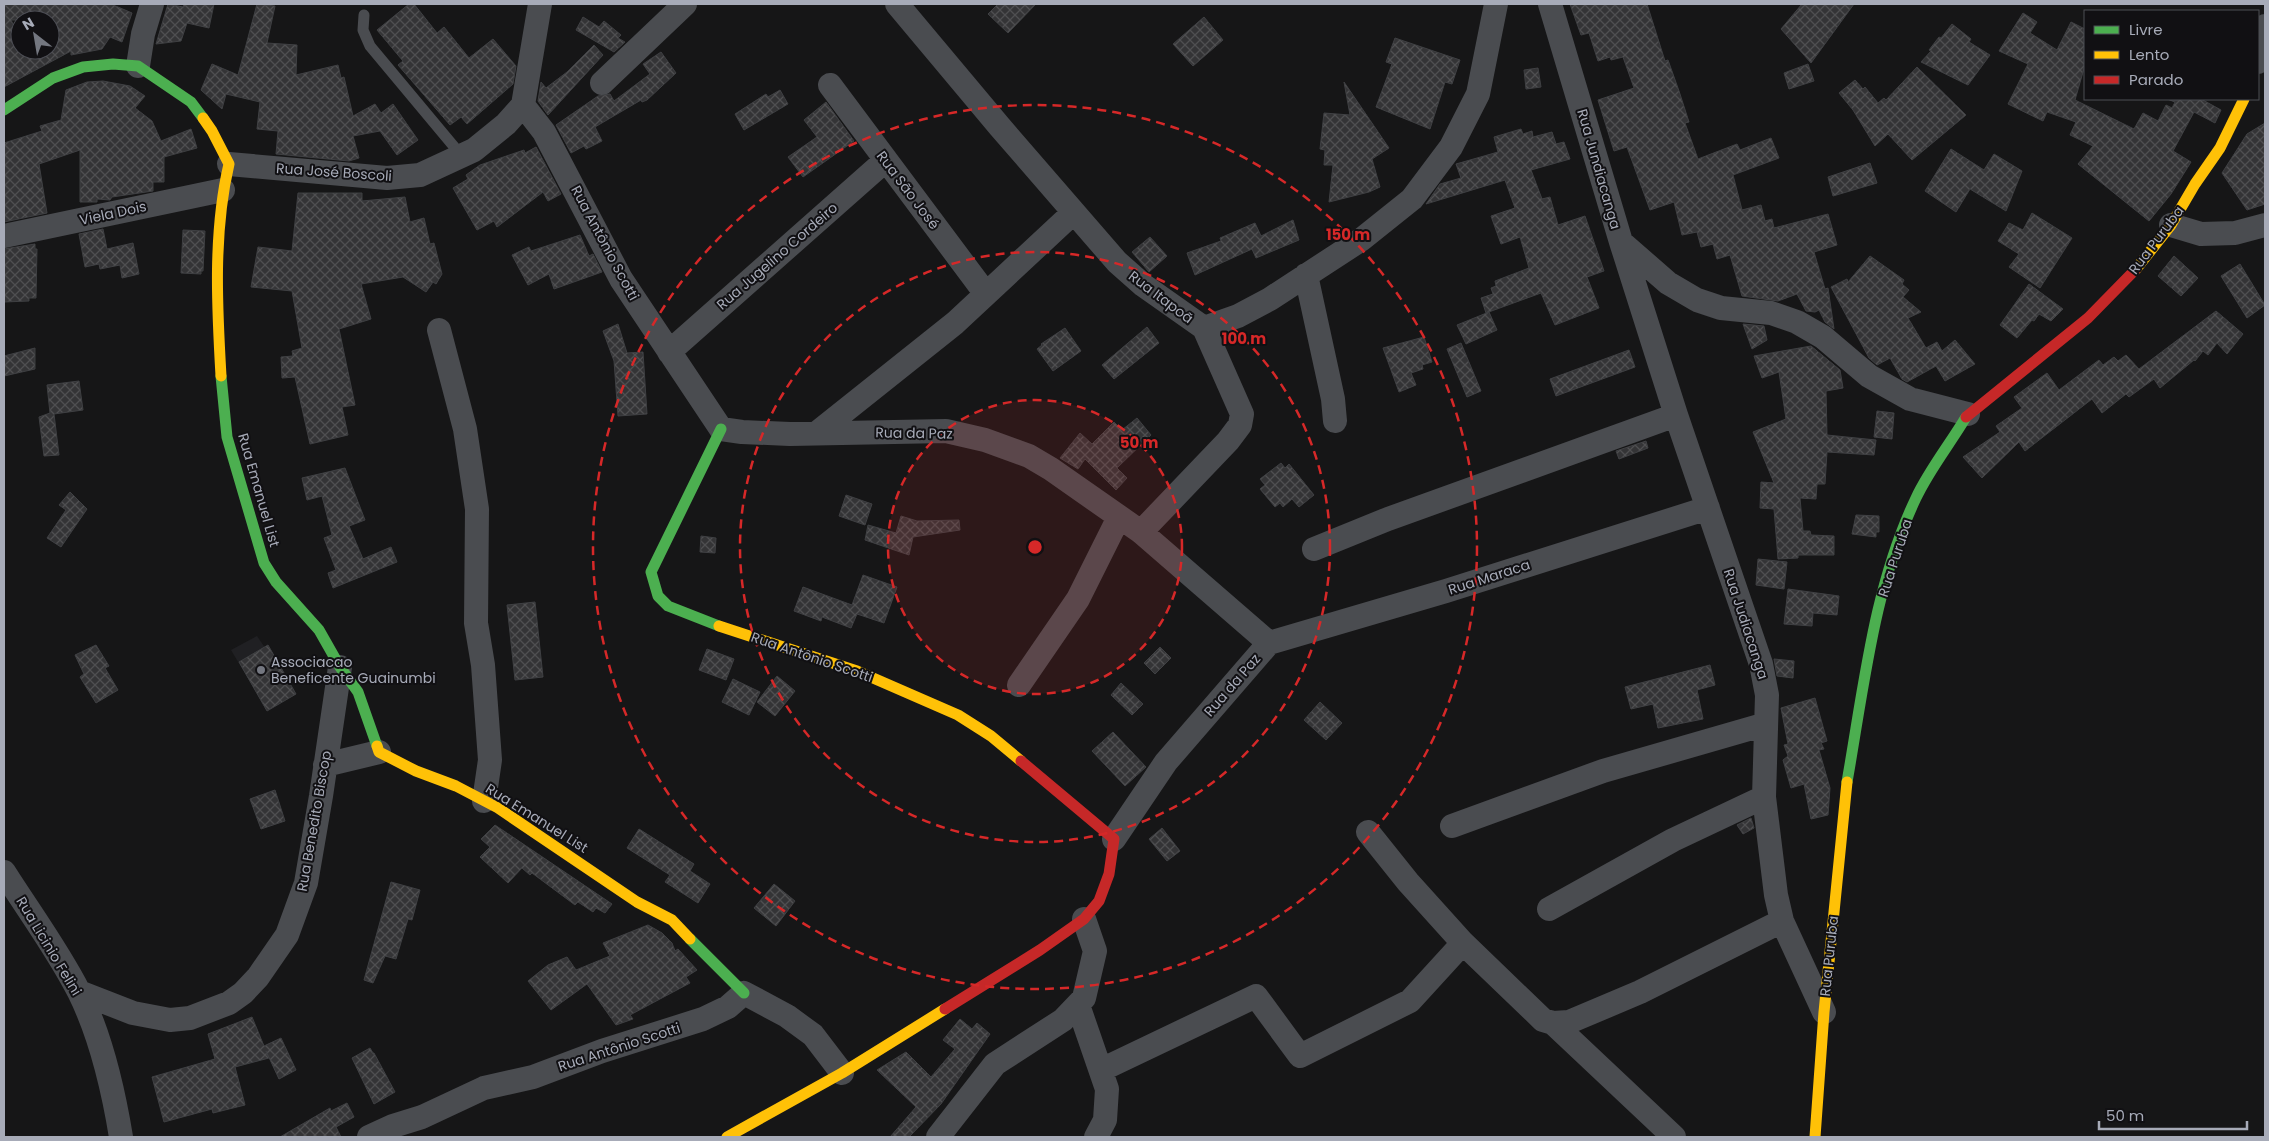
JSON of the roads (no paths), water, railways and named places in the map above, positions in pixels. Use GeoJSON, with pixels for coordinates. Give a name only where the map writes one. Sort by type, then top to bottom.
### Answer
{"type":"FeatureCollection","features":[{"type":"Feature","properties":{"kind":"street"},"geometry":{"type":"LineString","coordinates":[[138,66],[143,34],[152,4]]}},
{"type":"Feature","properties":{"kind":"street"},"geometry":{"type":"LineString","coordinates":[[523,105],[540,4]]}},
{"type":"Feature","properties":{"kind":"street"},"geometry":{"type":"LineString","coordinates":[[602,83],[685,4]]}},
{"type":"Feature","properties":{"kind":"street","name":"Rua Itapoã"},"geometry":{"type":"LineString","coordinates":[[897,4],[1073,213],[1118,262],[1143,285],[1204,328],[1238,316],[1270,299],[1362,239],[1412,199],[1451,147],[1478,94],[1496,4]]}},
{"type":"Feature","properties":{"kind":"street","name":"Rua Jundiacanga"},"geometry":{"type":"LineString","coordinates":[[1550,4],[1621,242],[1668,283],[1697,300],[1721,308],[1771,313],[1797,322],[1823,337],[1869,376],[1910,399],[1968,414]]}},
{"type":"Feature","properties":{"kind":"street"},"geometry":{"type":"LineString","coordinates":[[2259,57],[2265,26]]}},
{"type":"Feature","properties":{"kind":"street"},"geometry":{"type":"LineString","coordinates":[[4,110],[53,78],[83,68],[113,64],[138,66],[192,102],[212,131],[229,164]]}},
{"type":"Feature","properties":{"kind":"street","name":"Rua São José"},"geometry":{"type":"LineString","coordinates":[[830,85],[986,294]]}},
{"type":"Feature","properties":{"kind":"street","name":"Rua Puruba"},"geometry":{"type":"LineString","coordinates":[[1815,1137],[1824,1012],[1846,787],[1873,632],[1891,562],[1916,496],[1968,414],[2088,318],[2138,268],[2171,225],[2195,184],[2220,148],[2244,100]]}},
{"type":"Feature","properties":{"kind":"street","name":"Rua José Boscoli"},"geometry":{"type":"LineString","coordinates":[[229,164],[387,178],[420,175],[474,150],[506,124],[523,105]]}},
{"type":"Feature","properties":{"kind":"street","name":"Rua Antônio Scotti"},"geometry":{"type":"LineString","coordinates":[[523,105],[544,132],[621,279],[721,429],[651,572],[658,596],[668,606],[858,671],[958,715],[991,736],[1114,839]]}},
{"type":"Feature","properties":{"kind":"street","name":"Rua Jugelino Cordeiro"},"geometry":{"type":"LineString","coordinates":[[669,352],[886,160]]}},
{"type":"Feature","properties":{"kind":"street","name":"Rua Emanuel List"},"geometry":{"type":"LineString","coordinates":[[229,164],[223,190],[218,317],[222,400],[227,437],[253,531],[267,568],[276,582],[314,623],[340,667],[358,692],[379,752],[484,801],[544,838],[637,902],[672,920],[722,973],[744,993]]}},
{"type":"Feature","properties":{"kind":"street","name":"Viela Dois"},"geometry":{"type":"LineString","coordinates":[[4,236],[223,190]]}},
{"type":"Feature","properties":{"kind":"street"},"geometry":{"type":"LineString","coordinates":[[817,433],[956,323],[1073,213]]}},
{"type":"Feature","properties":{"kind":"street"},"geometry":{"type":"LineString","coordinates":[[2171,225],[2201,234],[2234,233],[2265,225]]}},
{"type":"Feature","properties":{"kind":"street","name":"Rua Judiacanga"},"geometry":{"type":"LineString","coordinates":[[1621,242],[1676,415],[1761,664],[1767,695],[1764,797],[1770,851],[1782,921],[1824,1012]]}},
{"type":"Feature","properties":{"kind":"street"},"geometry":{"type":"LineString","coordinates":[[1306,275],[1334,400],[1335,421]]}},
{"type":"Feature","properties":{"kind":"street"},"geometry":{"type":"LineString","coordinates":[[1141,532],[1228,441],[1240,425],[1242,414],[1237,398],[1204,328]]}},
{"type":"Feature","properties":{"kind":"street"},"geometry":{"type":"LineString","coordinates":[[439,330],[465,429],[477,509],[476,623],[483,665],[490,760],[484,801]]}},
{"type":"Feature","properties":{"kind":"street"},"geometry":{"type":"LineString","coordinates":[[1314,549],[1388,520],[1676,415]]}},
{"type":"Feature","properties":{"kind":"street","name":"Rua da Paz"},"geometry":{"type":"LineString","coordinates":[[721,429],[790,434],[946,431],[986,440],[1029,456],[1051,469],[1141,532],[1269,643],[1166,762],[1114,839]]}},
{"type":"Feature","properties":{"kind":"street","name":"Rua Maraca"},"geometry":{"type":"LineString","coordinates":[[1269,643],[1446,591],[1708,508]]}},
{"type":"Feature","properties":{"kind":"street"},"geometry":{"type":"LineString","coordinates":[[1020,685],[1078,599],[1118,517]]}},
{"type":"Feature","properties":{"kind":"street","name":"Rua Benedito Biscop"},"geometry":{"type":"LineString","coordinates":[[79,992],[133,1013],[170,1020],[190,1018],[230,1003],[243,993],[274,957],[287,935],[306,883],[322,796],[324,765],[340,667]]}},
{"type":"Feature","properties":{"kind":"street"},"geometry":{"type":"LineString","coordinates":[[1452,826],[1603,771],[1766,724]]}},
{"type":"Feature","properties":{"kind":"street"},"geometry":{"type":"LineString","coordinates":[[324,765],[379,752]]}},
{"type":"Feature","properties":{"kind":"street"},"geometry":{"type":"LineString","coordinates":[[1549,909],[1673,840],[1764,797]]}},
{"type":"Feature","properties":{"kind":"street"},"geometry":{"type":"LineString","coordinates":[[1368,832],[1463,943],[1543,1020],[1553,1024],[1674,1137]]}},
{"type":"Feature","properties":{"kind":"street"},"geometry":{"type":"LineString","coordinates":[[727,1137],[842,1073],[1040,950],[1084,919],[1099,901],[1109,874],[1114,839]]}},
{"type":"Feature","properties":{"kind":"street","name":"Rua Licinio Felini"},"geometry":{"type":"LineString","coordinates":[[4,872],[79,992],[95,1033],[113,1092],[121,1137]]}},
{"type":"Feature","properties":{"kind":"street"},"geometry":{"type":"LineString","coordinates":[[938,1137],[995,1064],[1063,1020],[1084,998],[1095,951],[1084,919]]}},
{"type":"Feature","properties":{"kind":"street"},"geometry":{"type":"LineString","coordinates":[[1553,1024],[1569,1022],[1640,992],[1782,921]]}},
{"type":"Feature","properties":{"kind":"street"},"geometry":{"type":"LineString","coordinates":[[1101,1070],[1256,996],[1300,1056],[1410,1001],[1463,943]]}},
{"type":"Feature","properties":{"kind":"street"},"geometry":{"type":"LineString","coordinates":[[744,993],[766,1003],[813,1035],[842,1073]]}},
{"type":"Feature","properties":{"kind":"street","name":"Rua Antônio Scotti"},"geometry":{"type":"LineString","coordinates":[[368,1137],[422,1117],[484,1088],[533,1077],[602,1051],[703,1019],[728,1006],[744,993]]}},
{"type":"Feature","properties":{"kind":"street"},"geometry":{"type":"LineString","coordinates":[[1078,1005],[1107,1089],[1105,1120],[1096,1137]]}},
{"type":"Feature","properties":{"kind":"lane"},"geometry":{"type":"LineString","coordinates":[[364,15],[363,30],[370,46],[462,155]]}},
{"type":"Feature","properties":{"kind":"place","name":"Associacao Beneficente Guainumbi"},"geometry":{"type":"Point","coordinates":[261,670]}}]}
